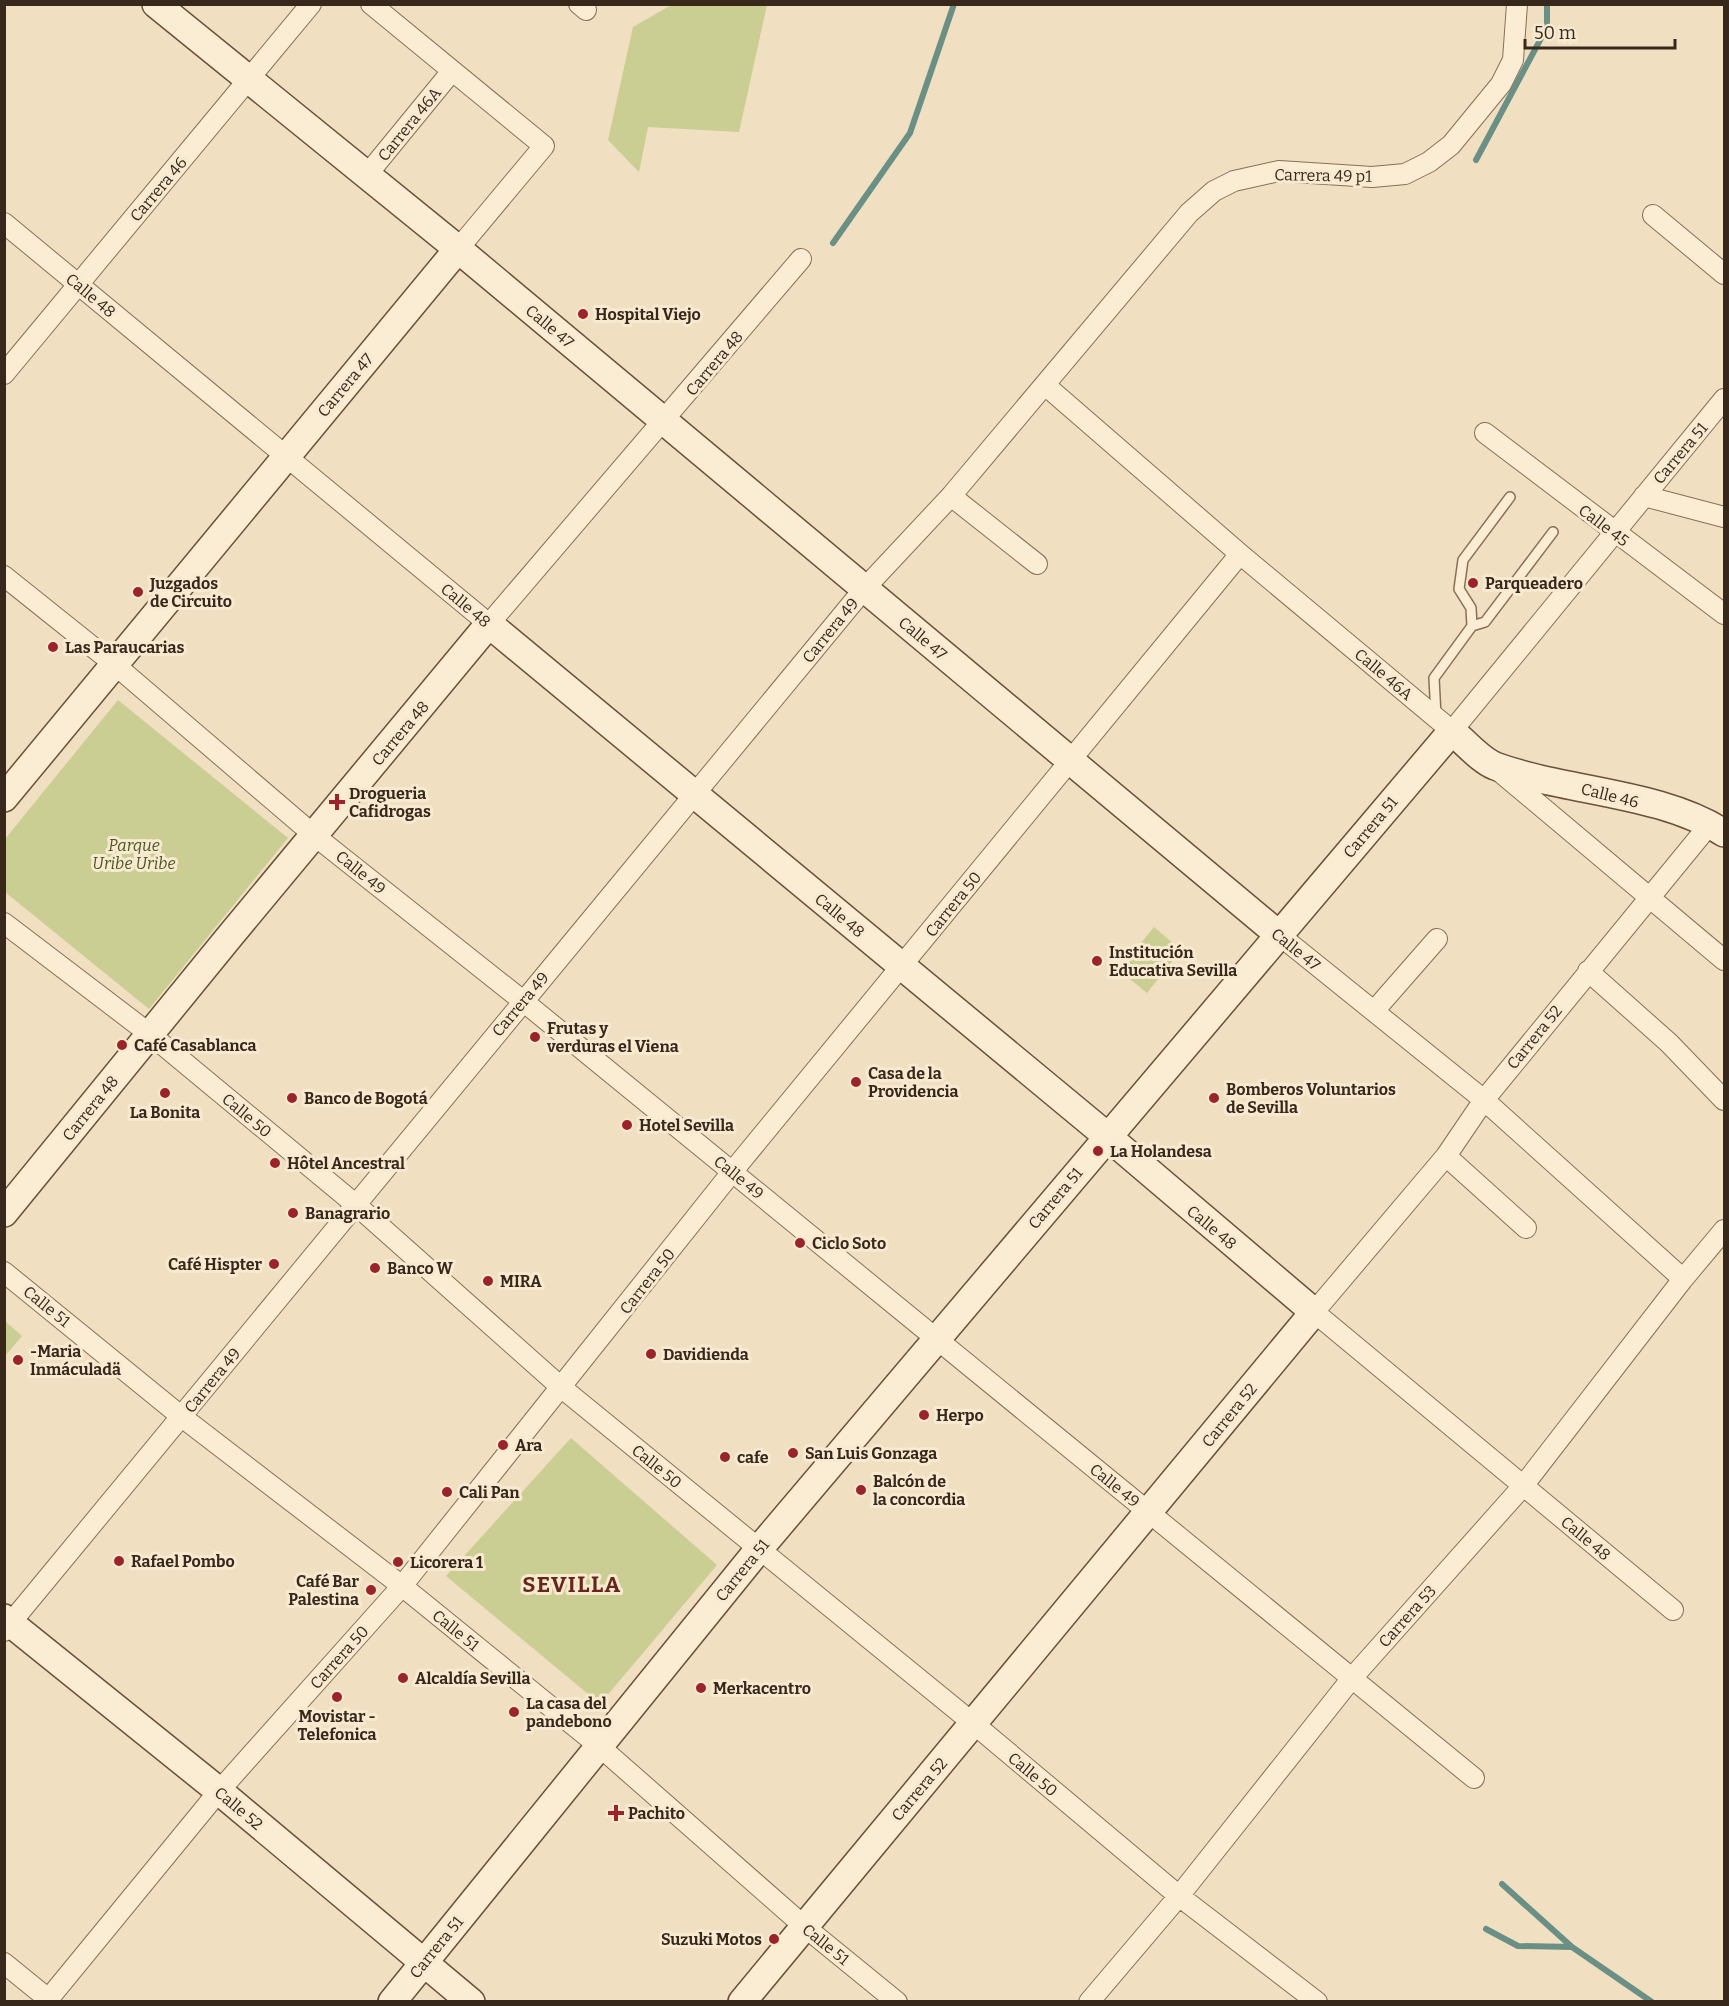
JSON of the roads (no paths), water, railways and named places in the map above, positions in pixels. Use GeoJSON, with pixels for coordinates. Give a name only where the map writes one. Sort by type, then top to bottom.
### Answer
{"type":"FeatureCollection","features":[{"type":"Feature","properties":{"kind":"main road","name":"Calle 47"},"geometry":{"type":"LineString","coordinates":[[156,4],[248,81],[458,249],[1278,934]]}},
{"type":"Feature","properties":{"kind":"main road","name":"Carrera 47"},"geometry":{"type":"LineString","coordinates":[[4,798],[458,249]]}},
{"type":"Feature","properties":{"kind":"main road","name":"Calle 48"},"geometry":{"type":"LineString","coordinates":[[489,624],[1107,1136],[1314,1312]]}},
{"type":"Feature","properties":{"kind":"main road","name":"Carrera 48"},"geometry":{"type":"LineString","coordinates":[[4,1213],[489,624]]}},
{"type":"Feature","properties":{"kind":"main road","name":"Calle 46A"},"geometry":{"type":"LineString","coordinates":[[1444,725],[1493,765]]}},
{"type":"Feature","properties":{"kind":"main road","name":"Carrera 51"},"geometry":{"type":"LineString","coordinates":[[392,2001],[759,1549],[938,1340],[1278,934],[1444,725]]}},
{"type":"Feature","properties":{"kind":"main road","name":"Calle 46"},"geometry":{"type":"LineString","coordinates":[[1493,765],[1665,808],[1717,828]]}},
{"type":"Feature","properties":{"kind":"main road","name":"Carrera 52"},"geometry":{"type":"LineString","coordinates":[[742,2001],[805,1928],[1314,1312]]}},
{"type":"Feature","properties":{"kind":"main road","name":"Calle 52"},"geometry":{"type":"LineString","coordinates":[[7,1624],[219,1791],[471,2001]]}},
{"type":"Feature","properties":{"kind":"street","name":"Carrera 46"},"geometry":{"type":"LineString","coordinates":[[4,374],[311,4]]}},
{"type":"Feature","properties":{"kind":"street","name":"Carrera 47"},"geometry":{"type":"LineString","coordinates":[[370,4],[544,146],[458,249]]}},
{"type":"Feature","properties":{"kind":"street","name":"Carrera 49 p1"},"geometry":{"type":"LineString","coordinates":[[1045,385],[1189,213],[1214,191],[1234,181],[1279,171],[1372,177],[1405,174],[1430,162],[1451,145],[1501,84],[1513,60],[1517,4]]}},
{"type":"Feature","properties":{"kind":"street","name":"Carrera 46A"},"geometry":{"type":"LineString","coordinates":[[366,176],[452,71]]}},
{"type":"Feature","properties":{"kind":"street"},"geometry":{"type":"LineString","coordinates":[[1653,215],[1725,274]]}},
{"type":"Feature","properties":{"kind":"street","name":"Calle 48"},"geometry":{"type":"LineString","coordinates":[[4,223],[489,624]]}},
{"type":"Feature","properties":{"kind":"street","name":"Carrera 48"},"geometry":{"type":"LineString","coordinates":[[489,624],[801,259]]}},
{"type":"Feature","properties":{"kind":"street","name":"Carrera 49"},"geometry":{"type":"LineString","coordinates":[[7,1624],[182,1417],[355,1204],[864,589],[951,496],[1045,385]]}},
{"type":"Feature","properties":{"kind":"street","name":"Calle 46A"},"geometry":{"type":"LineString","coordinates":[[1045,385],[1240,554],[1444,725]]}},
{"type":"Feature","properties":{"kind":"street","name":"Carrera 51"},"geometry":{"type":"LineString","coordinates":[[1444,725],[1614,532],[1725,399]]}},
{"type":"Feature","properties":{"kind":"street","name":"Calle 45"},"geometry":{"type":"LineString","coordinates":[[1485,433],[1725,614]]}},
{"type":"Feature","properties":{"kind":"street"},"geometry":{"type":"LineString","coordinates":[[951,496],[1037,564]]}},
{"type":"Feature","properties":{"kind":"street"},"geometry":{"type":"LineString","coordinates":[[1644,496],[1725,517]]}},
{"type":"Feature","properties":{"kind":"street","name":"Carrera 50"},"geometry":{"type":"LineString","coordinates":[[49,2001],[219,1791],[402,1586],[732,1172],[1240,554]]}},
{"type":"Feature","properties":{"kind":"street","name":"Calle 49"},"geometry":{"type":"LineString","coordinates":[[4,576],[114,664],[315,836],[523,1001],[1474,1778]]}},
{"type":"Feature","properties":{"kind":"street","name":"Calle 46A"},"geometry":{"type":"LineString","coordinates":[[1493,765],[1725,960]]}},
{"type":"Feature","properties":{"kind":"street","name":"Carrera 52"},"geometry":{"type":"LineString","coordinates":[[1314,1312],[1446,1156],[1484,1100],[1650,896],[1717,828]]}},
{"type":"Feature","properties":{"kind":"street","name":"Calle 50"},"geometry":{"type":"LineString","coordinates":[[4,923],[151,1035],[355,1204],[562,1388],[974,1724],[1179,1896],[1317,2001]]}},
{"type":"Feature","properties":{"kind":"street","name":"Calle 47"},"geometry":{"type":"LineString","coordinates":[[1278,934],[1484,1100],[1683,1279]]}},
{"type":"Feature","properties":{"kind":"street"},"geometry":{"type":"LineString","coordinates":[[1374,1011],[1437,939]]}},
{"type":"Feature","properties":{"kind":"street"},"geometry":{"type":"LineString","coordinates":[[1588,971],[1669,1043],[1725,1100]]}},
{"type":"Feature","properties":{"kind":"street"},"geometry":{"type":"LineString","coordinates":[[1446,1156],[1526,1228]]}},
{"type":"Feature","properties":{"kind":"street","name":"Carrera 53"},"geometry":{"type":"LineString","coordinates":[[1089,2001],[1179,1896],[1352,1678],[1523,1486],[1683,1279],[1725,1230]]}},
{"type":"Feature","properties":{"kind":"street","name":"Calle 51"},"geometry":{"type":"LineString","coordinates":[[4,1272],[182,1417],[402,1586],[600,1746],[805,1928],[897,2001]]}},
{"type":"Feature","properties":{"kind":"street","name":"Calle 48"},"geometry":{"type":"LineString","coordinates":[[1314,1312],[1672,1610]]}},
{"type":"Feature","properties":{"kind":"street"},"geometry":{"type":"LineString","coordinates":[[4,1963],[49,2001]]}},
{"type":"Feature","properties":{"kind":"lane"},"geometry":{"type":"LineString","coordinates":[[1472,627],[1471,608],[1460,590],[1463,560],[1510,497]]}},
{"type":"Feature","properties":{"kind":"lane"},"geometry":{"type":"LineString","coordinates":[[1444,725],[1434,678],[1472,627],[1485,622],[1553,532]]}},
{"type":"Feature","properties":{"kind":"waterway"},"geometry":{"type":"LineString","coordinates":[[833,243],[910,133],[954,4]]}},
{"type":"Feature","properties":{"kind":"waterway"},"geometry":{"type":"LineString","coordinates":[[1476,160],[1547,27],[1547,4]]}},
{"type":"Feature","properties":{"kind":"waterway"},"geometry":{"type":"LineString","coordinates":[[1502,1884],[1572,1947],[1652,2002]]}},
{"type":"Feature","properties":{"kind":"waterway"},"geometry":{"type":"LineString","coordinates":[[1486,1929],[1518,1946],[1572,1947]]}},
{"type":"Feature","properties":{"kind":"place","name":"Hospital Viejo"},"geometry":{"type":"Point","coordinates":[583,314]}},
{"type":"Feature","properties":{"kind":"place","name":"Parqueadero"},"geometry":{"type":"Point","coordinates":[1473,583]}},
{"type":"Feature","properties":{"kind":"place","name":"Juzgados de Circuito"},"geometry":{"type":"Point","coordinates":[138,592]}},
{"type":"Feature","properties":{"kind":"place","name":"Las Paraucarias"},"geometry":{"type":"Point","coordinates":[53,647]}},
{"type":"Feature","properties":{"kind":"place","name":"Drogueria Cafidrogas"},"geometry":{"type":"Point","coordinates":[337,802]}},
{"type":"Feature","properties":{"kind":"place","name":"Institución Educativa Sevilla"},"geometry":{"type":"Point","coordinates":[1097,961]}},
{"type":"Feature","properties":{"kind":"place","name":"Frutas y verduras el Viena"},"geometry":{"type":"Point","coordinates":[535,1037]}},
{"type":"Feature","properties":{"kind":"place","name":"Café Casablanca"},"geometry":{"type":"Point","coordinates":[122,1045]}},
{"type":"Feature","properties":{"kind":"place","name":"Casa de la Providencia"},"geometry":{"type":"Point","coordinates":[856,1082]}},
{"type":"Feature","properties":{"kind":"place","name":"La Bonita"},"geometry":{"type":"Point","coordinates":[165,1093]}},
{"type":"Feature","properties":{"kind":"place","name":"Banco de Bogotá"},"geometry":{"type":"Point","coordinates":[292,1098]}},
{"type":"Feature","properties":{"kind":"place","name":"Bomberos Voluntarios de Sevilla"},"geometry":{"type":"Point","coordinates":[1214,1098]}},
{"type":"Feature","properties":{"kind":"place","name":"Hotel Sevilla"},"geometry":{"type":"Point","coordinates":[627,1125]}},
{"type":"Feature","properties":{"kind":"place","name":"La Holandesa"},"geometry":{"type":"Point","coordinates":[1098,1151]}},
{"type":"Feature","properties":{"kind":"place","name":"Hôtel Ancestral"},"geometry":{"type":"Point","coordinates":[275,1163]}},
{"type":"Feature","properties":{"kind":"place","name":"Banagrario"},"geometry":{"type":"Point","coordinates":[293,1213]}},
{"type":"Feature","properties":{"kind":"place","name":"Ciclo Soto"},"geometry":{"type":"Point","coordinates":[800,1243]}},
{"type":"Feature","properties":{"kind":"place","name":"Café Hispter"},"geometry":{"type":"Point","coordinates":[274,1264]}},
{"type":"Feature","properties":{"kind":"place","name":"Banco W"},"geometry":{"type":"Point","coordinates":[375,1268]}},
{"type":"Feature","properties":{"kind":"place","name":"MIRA"},"geometry":{"type":"Point","coordinates":[488,1281]}},
{"type":"Feature","properties":{"kind":"place","name":"Davidienda"},"geometry":{"type":"Point","coordinates":[651,1354]}},
{"type":"Feature","properties":{"kind":"place","name":"-Maria Inmáculadä"},"geometry":{"type":"Point","coordinates":[18,1360]}},
{"type":"Feature","properties":{"kind":"place","name":"Herpo"},"geometry":{"type":"Point","coordinates":[924,1415]}},
{"type":"Feature","properties":{"kind":"place","name":"Ara"},"geometry":{"type":"Point","coordinates":[503,1445]}},
{"type":"Feature","properties":{"kind":"place","name":"San Luis Gonzaga"},"geometry":{"type":"Point","coordinates":[793,1453]}},
{"type":"Feature","properties":{"kind":"place","name":"cafe"},"geometry":{"type":"Point","coordinates":[725,1457]}},
{"type":"Feature","properties":{"kind":"place","name":"Balcón de la concordia"},"geometry":{"type":"Point","coordinates":[861,1490]}},
{"type":"Feature","properties":{"kind":"place","name":"Cali Pan"},"geometry":{"type":"Point","coordinates":[447,1492]}},
{"type":"Feature","properties":{"kind":"place","name":"Rafael Pombo"},"geometry":{"type":"Point","coordinates":[119,1561]}},
{"type":"Feature","properties":{"kind":"place","name":"Licorera 1"},"geometry":{"type":"Point","coordinates":[398,1562]}},
{"type":"Feature","properties":{"kind":"place","name":"Café Bar Palestina"},"geometry":{"type":"Point","coordinates":[371,1590]}},
{"type":"Feature","properties":{"kind":"place","name":"Alcaldía Sevilla"},"geometry":{"type":"Point","coordinates":[403,1678]}},
{"type":"Feature","properties":{"kind":"place","name":"Merkacentro"},"geometry":{"type":"Point","coordinates":[701,1688]}},
{"type":"Feature","properties":{"kind":"place","name":"Movistar - Telefonica"},"geometry":{"type":"Point","coordinates":[337,1697]}},
{"type":"Feature","properties":{"kind":"place","name":"La casa del pandebono"},"geometry":{"type":"Point","coordinates":[514,1712]}},
{"type":"Feature","properties":{"kind":"place","name":"Pachito"},"geometry":{"type":"Point","coordinates":[616,1813]}},
{"type":"Feature","properties":{"kind":"place","name":"Suzuki Motos"},"geometry":{"type":"Point","coordinates":[774,1939]}},
{"type":"Feature","properties":{"kind":"district","name":"SEVILLA"},"geometry":{"type":"Point","coordinates":[572,1584]}},
{"type":"Feature","properties":{"kind":"park label","name":"Parque Uribe Uribe"},"geometry":{"type":"Point","coordinates":[134,854]}}]}
